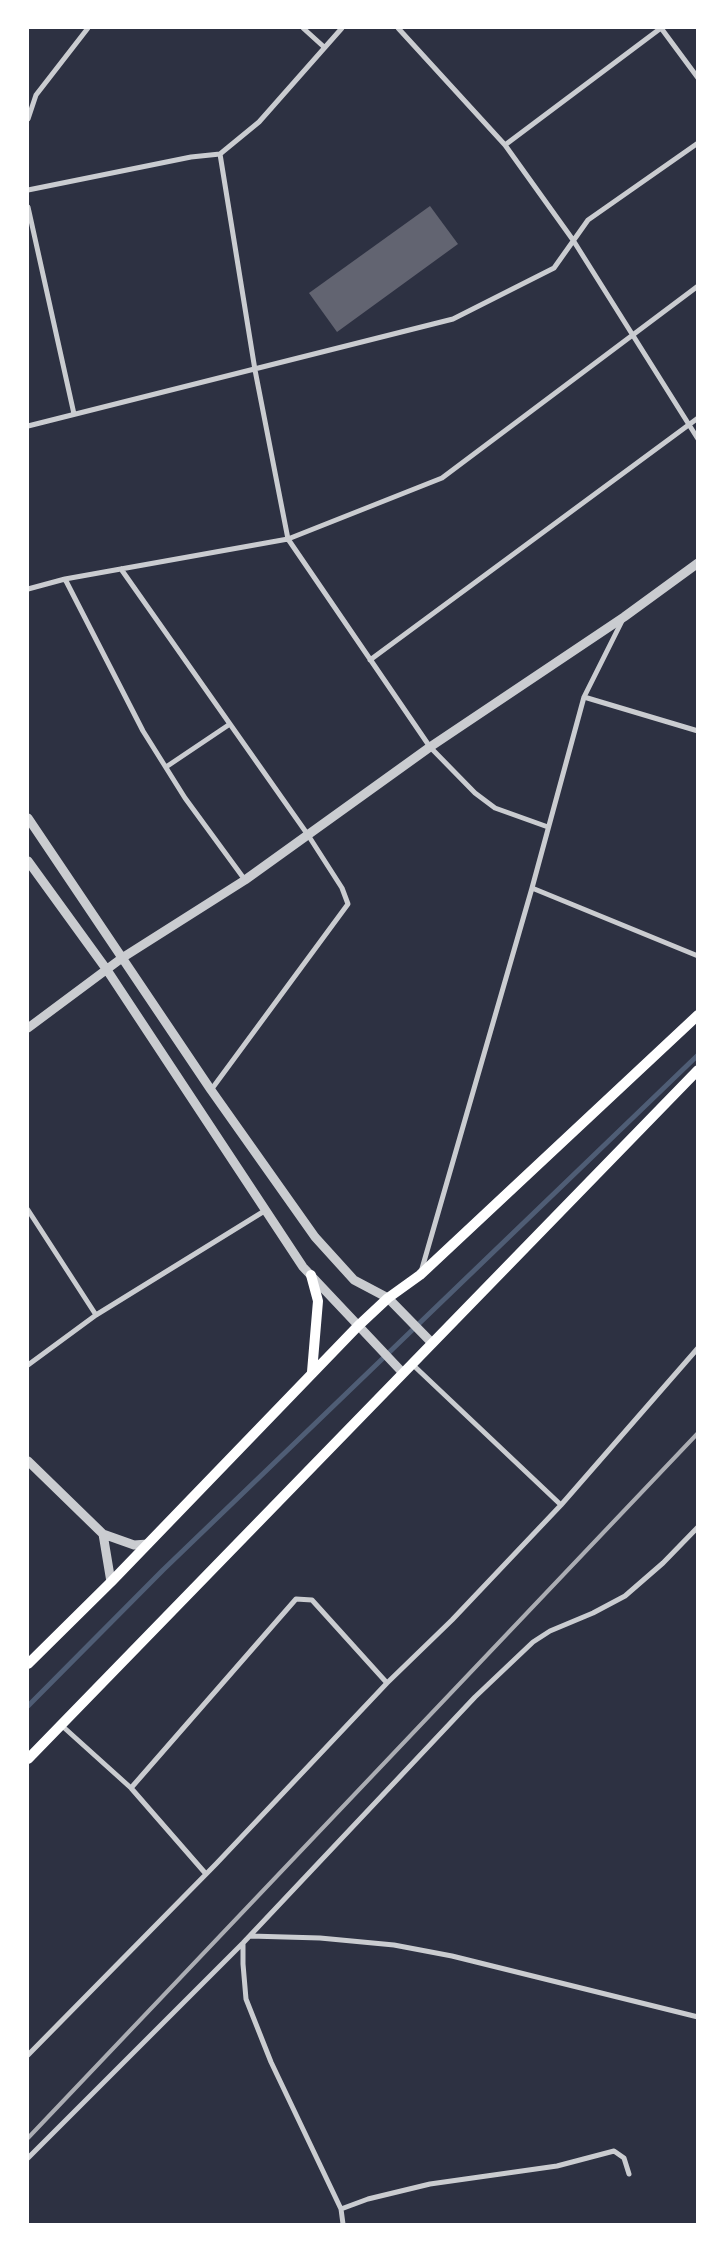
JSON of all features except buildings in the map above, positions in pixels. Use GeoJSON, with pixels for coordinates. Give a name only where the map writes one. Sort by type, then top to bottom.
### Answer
{"type":"FeatureCollection","features":[{"type":"Feature","properties":{"kind":"main road"},"geometry":{"type":"LineString","coordinates":[[28,1664],[111,1582],[358,1326],[388,1298],[420,1274],[698,1015]]}},
{"type":"Feature","properties":{"kind":"main road"},"geometry":{"type":"LineString","coordinates":[[28,1759],[698,1070]]}},
{"type":"Feature","properties":{"kind":"main road"},"geometry":{"type":"LineString","coordinates":[[311,1275],[318,1301],[312,1372]]}},
{"type":"Feature","properties":{"kind":"street"},"geometry":{"type":"LineString","coordinates":[[28,119],[36,95],[88,28]]}},
{"type":"Feature","properties":{"kind":"street"},"geometry":{"type":"LineString","coordinates":[[303,28],[324,47]]}},
{"type":"Feature","properties":{"kind":"street"},"geometry":{"type":"LineString","coordinates":[[28,190],[191,157],[220,154],[259,122],[342,28]]}},
{"type":"Feature","properties":{"kind":"street"},"geometry":{"type":"LineString","coordinates":[[398,28],[505,146],[573,240],[698,439]]}},
{"type":"Feature","properties":{"kind":"street"},"geometry":{"type":"LineString","coordinates":[[505,146],[661,28],[698,78]]}},
{"type":"Feature","properties":{"kind":"street"},"geometry":{"type":"LineString","coordinates":[[28,426],[453,319],[554,268],[588,220],[698,143]]}},
{"type":"Feature","properties":{"kind":"street"},"geometry":{"type":"LineString","coordinates":[[220,154],[255,370],[288,539],[430,747],[475,793],[495,808],[548,827]]}},
{"type":"Feature","properties":{"kind":"street"},"geometry":{"type":"LineString","coordinates":[[28,206],[74,414]]}},
{"type":"Feature","properties":{"kind":"street"},"geometry":{"type":"LineString","coordinates":[[28,589],[122,569],[288,539],[442,478],[698,286]]}},
{"type":"Feature","properties":{"kind":"street"},"geometry":{"type":"LineString","coordinates":[[370,660],[698,418]]}},
{"type":"Feature","properties":{"kind":"street"},"geometry":{"type":"LineString","coordinates":[[28,1028],[122,958],[245,880],[430,747],[624,617],[698,563]]}},
{"type":"Feature","properties":{"kind":"street"},"geometry":{"type":"LineString","coordinates":[[122,569],[308,835],[342,888],[348,904],[211,1090]]}},
{"type":"Feature","properties":{"kind":"street"},"geometry":{"type":"LineString","coordinates":[[65,580],[143,731],[185,798],[245,880]]}},
{"type":"Feature","properties":{"kind":"street"},"geometry":{"type":"LineString","coordinates":[[420,1274],[532,888],[584,697],[624,617]]}},
{"type":"Feature","properties":{"kind":"street"},"geometry":{"type":"LineString","coordinates":[[584,697],[698,731]]}},
{"type":"Feature","properties":{"kind":"street"},"geometry":{"type":"LineString","coordinates":[[166,767],[230,724]]}},
{"type":"Feature","properties":{"kind":"street"},"geometry":{"type":"LineString","coordinates":[[28,818],[211,1090],[315,1237],[354,1280],[388,1298],[432,1343]]}},
{"type":"Feature","properties":{"kind":"street"},"geometry":{"type":"LineString","coordinates":[[28,861],[107,970],[303,1267],[403,1373]]}},
{"type":"Feature","properties":{"kind":"street"},"geometry":{"type":"LineString","coordinates":[[532,888],[698,956]]}},
{"type":"Feature","properties":{"kind":"street"},"geometry":{"type":"LineString","coordinates":[[28,1210],[96,1315]]}},
{"type":"Feature","properties":{"kind":"street"},"geometry":{"type":"LineString","coordinates":[[28,1366],[96,1315],[266,1210]]}},
{"type":"Feature","properties":{"kind":"street"},"geometry":{"type":"LineString","coordinates":[[28,2055],[206,1874],[387,1683],[452,1620],[560,1505],[698,1348]]}},
{"type":"Feature","properties":{"kind":"street"},"geometry":{"type":"LineString","coordinates":[[412,1364],[560,1505]]}},
{"type":"Feature","properties":{"kind":"street"},"geometry":{"type":"LineString","coordinates":[[28,1461],[103,1534],[134,1545],[148,1544]]}},
{"type":"Feature","properties":{"kind":"street"},"geometry":{"type":"LineString","coordinates":[[28,2158],[250,1936],[475,1697],[534,1642],[550,1631],[593,1613],[625,1596],[663,1563],[698,1527]]}},
{"type":"Feature","properties":{"kind":"street"},"geometry":{"type":"LineString","coordinates":[[103,1534],[111,1582]]}},
{"type":"Feature","properties":{"kind":"street"},"geometry":{"type":"LineString","coordinates":[[130,1788],[296,1599],[312,1600],[387,1683]]}},
{"type":"Feature","properties":{"kind":"street"},"geometry":{"type":"LineString","coordinates":[[60,1724],[130,1788],[206,1874]]}},
{"type":"Feature","properties":{"kind":"street"},"geometry":{"type":"LineString","coordinates":[[250,1936],[320,1938],[394,1945],[452,1956],[698,2018]]}},
{"type":"Feature","properties":{"kind":"street"},"geometry":{"type":"LineString","coordinates":[[243,1943],[242,1964],[246,1999],[271,2062],[341,2209],[343,2224]]}},
{"type":"Feature","properties":{"kind":"street"},"geometry":{"type":"LineString","coordinates":[[341,2209],[368,2199],[430,2184],[557,2166],[614,2151],[624,2158],[629,2174]]}},
{"type":"Feature","properties":{"kind":"waterway"},"geometry":{"type":"LineString","coordinates":[[28,1706],[163,1570],[698,1055]]}},
{"type":"Feature","properties":{"kind":"railway"},"geometry":{"type":"LineString","coordinates":[[28,2138],[698,1433]]}}]}
